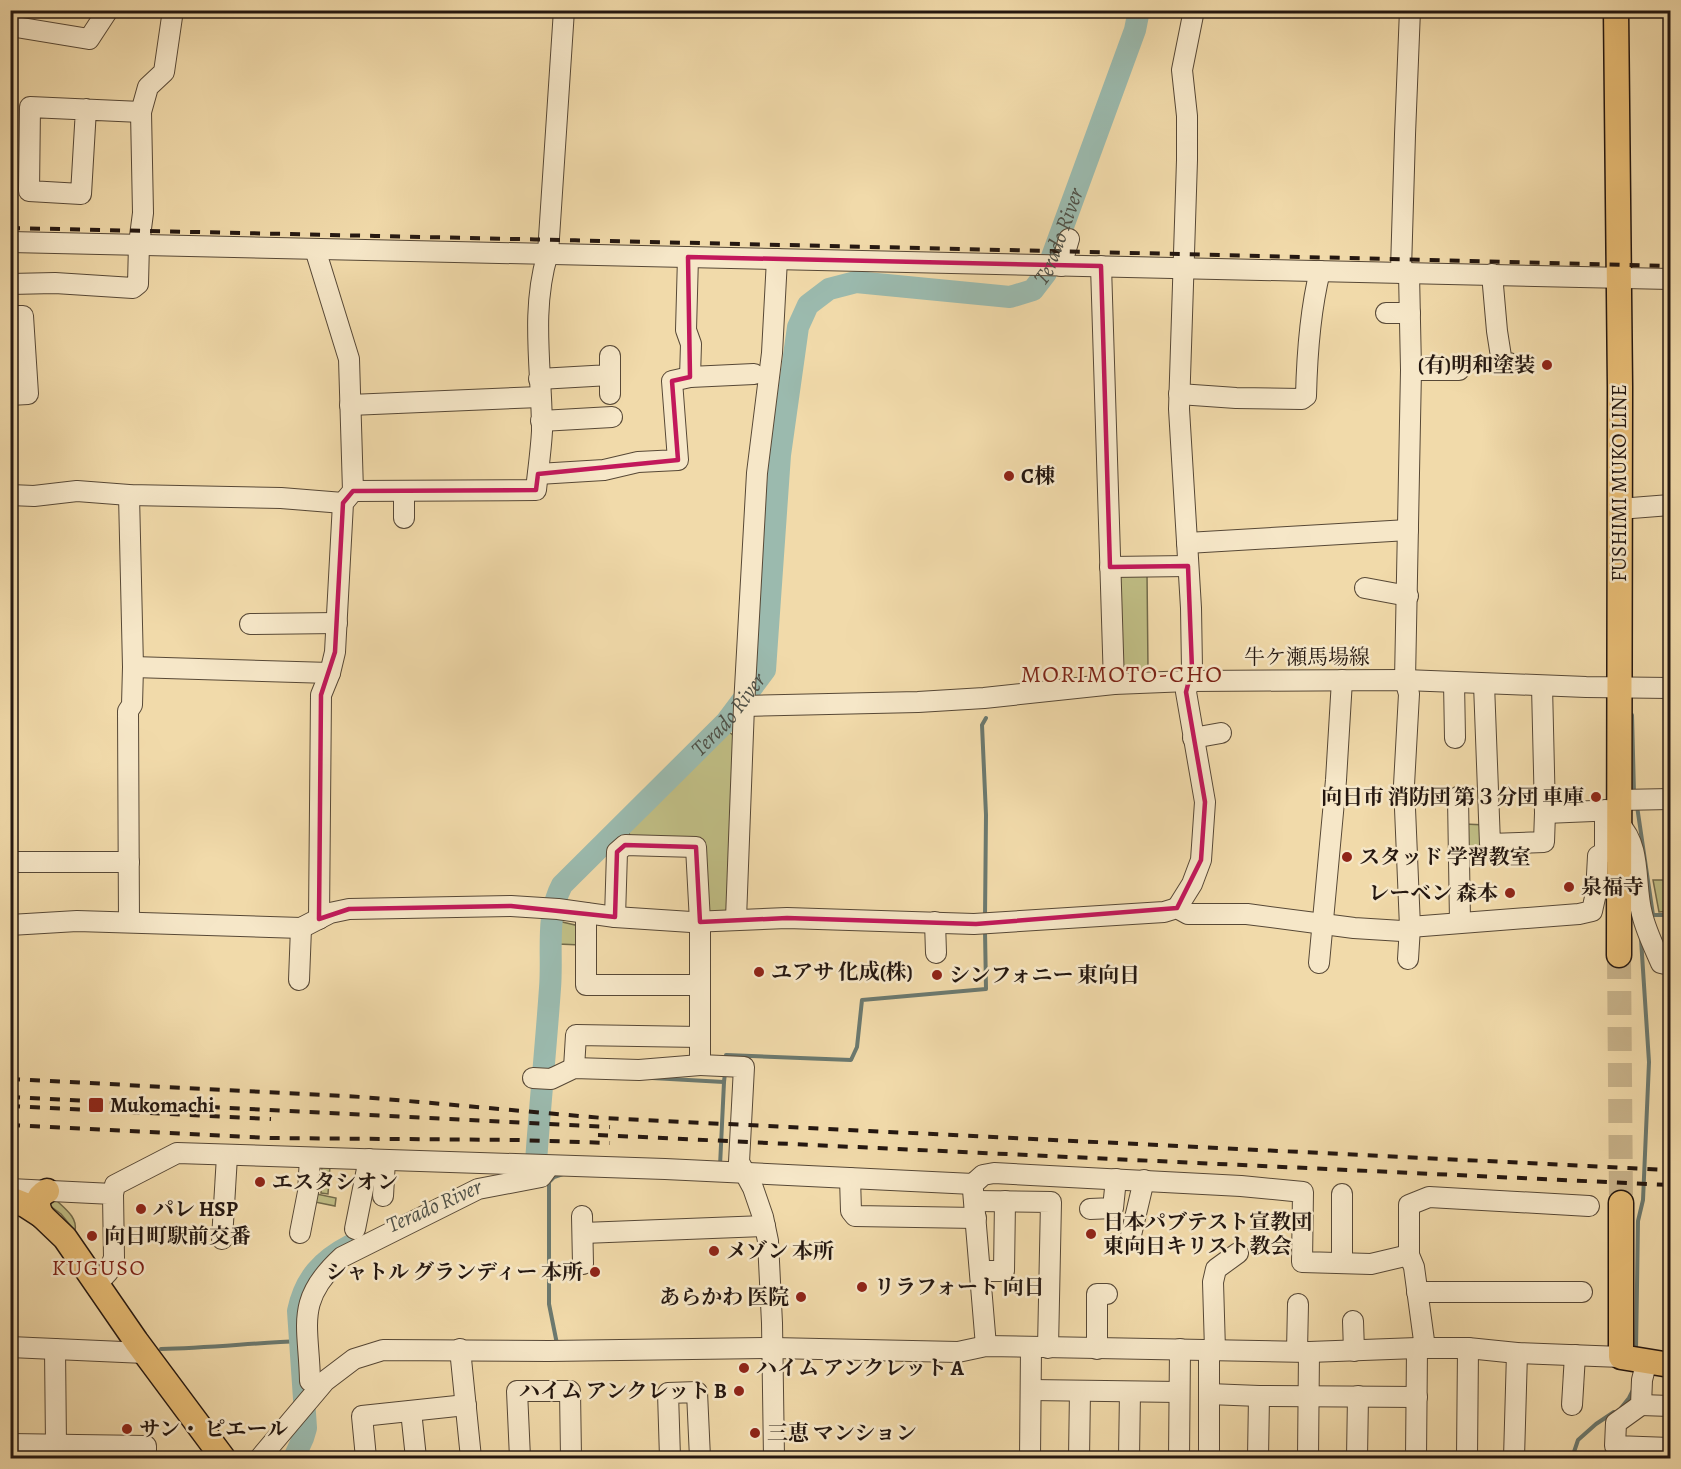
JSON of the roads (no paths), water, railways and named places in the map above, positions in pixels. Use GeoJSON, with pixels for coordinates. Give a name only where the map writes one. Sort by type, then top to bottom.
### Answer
{"type":"FeatureCollection","features":[{"type":"Feature","properties":{"kind":"main road","name":"FUSHIMI MUKO LINE"},"geometry":{"type":"LineString","coordinates":[[1616,10],[1619,510],[1616,811],[1619,955]]}},
{"type":"Feature","properties":{"kind":"main road"},"geometry":{"type":"LineString","coordinates":[[42,1216],[38,1209],[38,1201],[41,1194],[47,1191]]}},
{"type":"Feature","properties":{"kind":"main road"},"geometry":{"type":"LineString","coordinates":[[10,1199],[42,1216],[65,1238],[145,1353],[223,1458]]}},
{"type":"Feature","properties":{"kind":"main road"},"geometry":{"type":"LineString","coordinates":[[1621,1203],[1621,1357],[1671,1365]]}},
{"type":"Feature","properties":{"kind":"street"},"geometry":{"type":"LineString","coordinates":[[13,21],[89,39],[108,10]]}},
{"type":"Feature","properties":{"kind":"street"},"geometry":{"type":"LineString","coordinates":[[10,284],[55,283],[133,288],[138,284],[139,244],[143,213],[141,112],[148,87],[164,72],[173,10]]}},
{"type":"Feature","properties":{"kind":"street"},"geometry":{"type":"LineString","coordinates":[[10,495],[34,496],[77,491],[129,495],[281,498],[348,497],[404,491],[536,490],[541,421],[537,334],[543,269],[548,253],[564,10]]}},
{"type":"Feature","properties":{"kind":"street"},"geometry":{"type":"LineString","coordinates":[[10,925],[77,921],[301,928],[330,913],[349,909],[500,906],[552,908],[615,917],[700,922],[787,918],[983,923],[1164,912],[1178,908],[1192,884],[1201,860],[1205,802],[1186,692],[1192,669],[1179,409],[1182,268],[1187,216],[1187,116],[1182,70],[1194,10]]}},
{"type":"Feature","properties":{"kind":"street"},"geometry":{"type":"LineString","coordinates":[[1408,959],[1410,927],[1404,785],[1409,694],[1405,680],[1411,370],[1410,313],[1401,222],[1410,10]]}},
{"type":"Feature","properties":{"kind":"street"},"geometry":{"type":"LineString","coordinates":[[86,110],[81,194],[29,191],[20,151],[30,107],[141,112]]}},
{"type":"Feature","properties":{"kind":"street"},"geometry":{"type":"LineString","coordinates":[[1052,266],[1069,239]]}},
{"type":"Feature","properties":{"kind":"street"},"geometry":{"type":"LineString","coordinates":[[10,242],[1671,279]]}},
{"type":"Feature","properties":{"kind":"street"},"geometry":{"type":"LineString","coordinates":[[315,249],[349,359],[350,405],[348,497],[335,652],[321,695],[319,919]]}},
{"type":"Feature","properties":{"kind":"street"},"geometry":{"type":"LineString","coordinates":[[688,257],[686,330],[691,345],[690,378]]}},
{"type":"Feature","properties":{"kind":"street"},"geometry":{"type":"LineString","coordinates":[[736,919],[756,473],[772,353],[777,259]]}},
{"type":"Feature","properties":{"kind":"street"},"geometry":{"type":"LineString","coordinates":[[1101,266],[1114,684]]}},
{"type":"Feature","properties":{"kind":"street"},"geometry":{"type":"LineString","coordinates":[[1179,394],[1236,398],[1302,399],[1306,396],[1308,353],[1315,291],[1320,271]]}},
{"type":"Feature","properties":{"kind":"street"},"geometry":{"type":"LineString","coordinates":[[1492,274],[1502,363],[1509,363]]}},
{"type":"Feature","properties":{"kind":"street"},"geometry":{"type":"LineString","coordinates":[[1386,313],[1410,313]]}},
{"type":"Feature","properties":{"kind":"street"},"geometry":{"type":"LineString","coordinates":[[10,316],[23,316],[28,394],[10,394]]}},
{"type":"Feature","properties":{"kind":"street"},"geometry":{"type":"LineString","coordinates":[[1411,370],[1459,370]]}},
{"type":"Feature","properties":{"kind":"street"},"geometry":{"type":"LineString","coordinates":[[538,474],[604,471],[638,462],[678,460],[672,381],[690,378],[726,384],[754,374]]}},
{"type":"Feature","properties":{"kind":"street"},"geometry":{"type":"LineString","coordinates":[[350,405],[539,388],[610,375]]}},
{"type":"Feature","properties":{"kind":"street"},"geometry":{"type":"LineString","coordinates":[[541,421],[612,417]]}},
{"type":"Feature","properties":{"kind":"street"},"geometry":{"type":"LineString","coordinates":[[404,491],[404,518]]}},
{"type":"Feature","properties":{"kind":"street"},"geometry":{"type":"LineString","coordinates":[[129,495],[134,667],[132,705],[128,711],[129,922]]}},
{"type":"Feature","properties":{"kind":"street"},"geometry":{"type":"LineString","coordinates":[[1619,510],[1671,505]]}},
{"type":"Feature","properties":{"kind":"street"},"geometry":{"type":"LineString","coordinates":[[1187,543],[1408,530]]}},
{"type":"Feature","properties":{"kind":"street"},"geometry":{"type":"LineString","coordinates":[[1110,567],[1188,566]]}},
{"type":"Feature","properties":{"kind":"street"},"geometry":{"type":"LineString","coordinates":[[1365,588],[1408,596]]}},
{"type":"Feature","properties":{"kind":"street"},"geometry":{"type":"LineString","coordinates":[[250,624],[337,623]]}},
{"type":"Feature","properties":{"kind":"street"},"geometry":{"type":"LineString","coordinates":[[134,667],[330,673]]}},
{"type":"Feature","properties":{"kind":"street","name":"牛ケ瀬馬場線"},"geometry":{"type":"LineString","coordinates":[[744,706],[929,702],[1114,684],[1189,681],[1405,680],[1542,686],[1671,688]]}},
{"type":"Feature","properties":{"kind":"street"},"geometry":{"type":"LineString","coordinates":[[1319,963],[1336,780],[1342,681]]}},
{"type":"Feature","properties":{"kind":"street"},"geometry":{"type":"LineString","coordinates":[[1454,682],[1455,738]]}},
{"type":"Feature","properties":{"kind":"street"},"geometry":{"type":"LineString","coordinates":[[1484,684],[1490,844],[1544,842],[1542,686]]}},
{"type":"Feature","properties":{"kind":"street"},"geometry":{"type":"LineString","coordinates":[[1193,738],[1221,733]]}},
{"type":"Feature","properties":{"kind":"street"},"geometry":{"type":"LineString","coordinates":[[1458,797],[1460,922]]}},
{"type":"Feature","properties":{"kind":"street"},"geometry":{"type":"LineString","coordinates":[[1545,813],[1616,811],[1671,799]]}},
{"type":"Feature","properties":{"kind":"street"},"geometry":{"type":"LineString","coordinates":[[1178,908],[1188,914],[1247,914],[1402,931],[1410,927],[1460,922],[1579,914],[1592,911],[1596,893],[1598,856],[1605,852],[1616,811]]}},
{"type":"Feature","properties":{"kind":"street"},"geometry":{"type":"LineString","coordinates":[[1616,811],[1634,853],[1637,895],[1642,917],[1661,963],[1671,965]]}},
{"type":"Feature","properties":{"kind":"street"},"geometry":{"type":"LineString","coordinates":[[615,917],[617,852],[625,845],[696,847],[700,922],[700,1037],[716,1066]]}},
{"type":"Feature","properties":{"kind":"street"},"geometry":{"type":"LineString","coordinates":[[10,862],[129,862]]}},
{"type":"Feature","properties":{"kind":"street"},"geometry":{"type":"LineString","coordinates":[[586,913],[586,985],[700,985]]}},
{"type":"Feature","properties":{"kind":"street"},"geometry":{"type":"LineString","coordinates":[[935,922],[936,953]]}},
{"type":"Feature","properties":{"kind":"street"},"geometry":{"type":"LineString","coordinates":[[299,980],[301,928]]}},
{"type":"Feature","properties":{"kind":"street"},"geometry":{"type":"LineString","coordinates":[[574,1068],[576,1035],[700,1037]]}},
{"type":"Feature","properties":{"kind":"street"},"geometry":{"type":"LineString","coordinates":[[541,1078],[574,1068],[639,1070],[744,1067],[739,1162],[746,1174],[765,1226],[770,1258],[774,1458]]}},
{"type":"Feature","properties":{"kind":"street"},"geometry":{"type":"LineString","coordinates":[[97,1284],[108,1272],[114,1258],[113,1194],[115,1185],[177,1153],[850,1178],[975,1201]]}},
{"type":"Feature","properties":{"kind":"street"},"geometry":{"type":"LineString","coordinates":[[222,1239],[227,1156]]}},
{"type":"Feature","properties":{"kind":"street"},"geometry":{"type":"LineString","coordinates":[[300,1233],[308,1192],[310,1158]]}},
{"type":"Feature","properties":{"kind":"street"},"geometry":{"type":"LineString","coordinates":[[377,1160],[383,1196]]}},
{"type":"Feature","properties":{"kind":"street"},"geometry":{"type":"LineString","coordinates":[[356,1229],[377,1160]]}},
{"type":"Feature","properties":{"kind":"street"},"geometry":{"type":"LineString","coordinates":[[309,1391],[306,1324],[308,1304],[322,1279],[335,1264],[359,1248],[478,1189],[541,1177],[537,1166]]}},
{"type":"Feature","properties":{"kind":"street"},"geometry":{"type":"LineString","coordinates":[[986,1346],[975,1201],[983,1175],[994,1173],[1144,1180],[1304,1192],[1302,1262],[1371,1264],[1409,1255]]}},
{"type":"Feature","properties":{"kind":"street"},"geometry":{"type":"LineString","coordinates":[[850,1178],[851,1211],[855,1216],[975,1201],[1051,1202],[1040,1348],[1031,1390],[1030,1458]]}},
{"type":"Feature","properties":{"kind":"street"},"geometry":{"type":"LineString","coordinates":[[1090,1209],[1113,1208],[1116,1179]]}},
{"type":"Feature","properties":{"kind":"street"},"geometry":{"type":"LineString","coordinates":[[1131,1235],[1144,1180]]}},
{"type":"Feature","properties":{"kind":"street"},"geometry":{"type":"LineString","coordinates":[[10,1189],[113,1194]]}},
{"type":"Feature","properties":{"kind":"street"},"geometry":{"type":"LineString","coordinates":[[1342,1194],[1342,1263]]}},
{"type":"Feature","properties":{"kind":"street"},"geometry":{"type":"LineString","coordinates":[[1416,1458],[1421,1348],[1418,1292],[1414,1267],[1409,1255],[1409,1205],[1429,1197],[1588,1206]]}},
{"type":"Feature","properties":{"kind":"street"},"geometry":{"type":"LineString","coordinates":[[981,1271],[1004,1271],[1005,1201]]}},
{"type":"Feature","properties":{"kind":"street"},"geometry":{"type":"LineString","coordinates":[[583,1264],[582,1225],[765,1226]]}},
{"type":"Feature","properties":{"kind":"street"},"geometry":{"type":"LineString","coordinates":[[1209,1458],[1213,1282],[1216,1269],[1238,1253]]}},
{"type":"Feature","properties":{"kind":"street"},"geometry":{"type":"LineString","coordinates":[[1418,1292],[1582,1292]]}},
{"type":"Feature","properties":{"kind":"street"},"geometry":{"type":"LineString","coordinates":[[1097,1349],[1097,1294],[1107,1294]]}},
{"type":"Feature","properties":{"kind":"street"},"geometry":{"type":"LineString","coordinates":[[1298,1304],[1309,1396],[1308,1458]]}},
{"type":"Feature","properties":{"kind":"street"},"geometry":{"type":"LineString","coordinates":[[1353,1321],[1354,1351]]}},
{"type":"Feature","properties":{"kind":"street"},"geometry":{"type":"LineString","coordinates":[[260,1458],[295,1417],[309,1391],[363,1355],[394,1349],[549,1351],[773,1348],[958,1352],[986,1346],[1303,1351],[1468,1348],[1516,1353],[1621,1357]]}},
{"type":"Feature","properties":{"kind":"street"},"geometry":{"type":"LineString","coordinates":[[10,1347],[145,1353]]}},
{"type":"Feature","properties":{"kind":"street"},"geometry":{"type":"LineString","coordinates":[[1467,1458],[1468,1348]]}},
{"type":"Feature","properties":{"kind":"street"},"geometry":{"type":"LineString","coordinates":[[56,1349],[56,1445]]}},
{"type":"Feature","properties":{"kind":"street"},"geometry":{"type":"LineString","coordinates":[[460,1349],[471,1458]]}},
{"type":"Feature","properties":{"kind":"street"},"geometry":{"type":"LineString","coordinates":[[1179,1458],[1180,1349]]}},
{"type":"Feature","properties":{"kind":"street"},"geometry":{"type":"LineString","coordinates":[[1514,1458],[1516,1353]]}},
{"type":"Feature","properties":{"kind":"street"},"geometry":{"type":"LineString","coordinates":[[1572,1405],[1575,1355]]}},
{"type":"Feature","properties":{"kind":"street"},"geometry":{"type":"LineString","coordinates":[[1641,1405],[1642,1380],[1647,1360]]}},
{"type":"Feature","properties":{"kind":"street"},"geometry":{"type":"LineString","coordinates":[[1031,1390],[1179,1392]]}},
{"type":"Feature","properties":{"kind":"street"},"geometry":{"type":"LineString","coordinates":[[520,1458],[517,1391],[570,1391],[571,1458]]}},
{"type":"Feature","properties":{"kind":"street"},"geometry":{"type":"LineString","coordinates":[[1079,1458],[1080,1391]]}},
{"type":"Feature","properties":{"kind":"street"},"geometry":{"type":"LineString","coordinates":[[670,1458],[668,1393],[697,1392],[700,1458]]}},
{"type":"Feature","properties":{"kind":"street"},"geometry":{"type":"LineString","coordinates":[[1130,1392],[1130,1458]]}},
{"type":"Feature","properties":{"kind":"street"},"geometry":{"type":"LineString","coordinates":[[1209,1394],[1417,1397]]}},
{"type":"Feature","properties":{"kind":"street"},"geometry":{"type":"LineString","coordinates":[[1258,1458],[1259,1396]]}},
{"type":"Feature","properties":{"kind":"street"},"geometry":{"type":"LineString","coordinates":[[1357,1458],[1358,1396]]}},
{"type":"Feature","properties":{"kind":"street"},"geometry":{"type":"LineString","coordinates":[[366,1458],[362,1416],[466,1405]]}},
{"type":"Feature","properties":{"kind":"street"},"geometry":{"type":"LineString","coordinates":[[1671,1406],[1641,1405],[1616,1423],[1615,1446],[1671,1448]]}},
{"type":"Feature","properties":{"kind":"street"},"geometry":{"type":"LineString","coordinates":[[411,1411],[416,1458]]}},
{"type":"Feature","properties":{"kind":"street"},"geometry":{"type":"LineString","coordinates":[[10,1444],[56,1445],[86,1452],[146,1446],[146,1458]]}},
{"type":"Feature","properties":{"kind":"waterway","name":"Terado River"},"geometry":{"type":"LineString","coordinates":[[518,1174],[532,1168],[536,1162],[551,975],[553,910],[562,885],[726,722],[765,670],[780,455],[798,327],[808,305],[829,289],[856,282],[1010,297],[1033,290],[1046,273],[1135,30],[1139,10]]}},
{"type":"Feature","properties":{"kind":"waterway"},"geometry":{"type":"LineString","coordinates":[[1632,715],[1634,793]]}},
{"type":"Feature","properties":{"kind":"waterway"},"geometry":{"type":"LineString","coordinates":[[985,917],[986,815],[982,725],[986,718]]}},
{"type":"Feature","properties":{"kind":"waterway"},"geometry":{"type":"LineString","coordinates":[[1637,806],[1653,915]]}},
{"type":"Feature","properties":{"kind":"waterway"},"geometry":{"type":"LineString","coordinates":[[1650,918],[1653,915],[1670,915]]}},
{"type":"Feature","properties":{"kind":"waterway"},"geometry":{"type":"LineString","coordinates":[[726,1059],[726,1055],[851,1060],[857,1047],[862,1000],[986,989],[985,931]]}},
{"type":"Feature","properties":{"kind":"waterway"},"geometry":{"type":"LineString","coordinates":[[1636,1350],[1638,1221],[1643,1200],[1649,1062],[1641,939]]}},
{"type":"Feature","properties":{"kind":"waterway"},"geometry":{"type":"LineString","coordinates":[[543,1068],[555,1070]]}},
{"type":"Feature","properties":{"kind":"waterway"},"geometry":{"type":"LineString","coordinates":[[652,1078],[724,1082],[725,1073]]}},
{"type":"Feature","properties":{"kind":"waterway"},"geometry":{"type":"LineString","coordinates":[[720,1166],[724,1082]]}},
{"type":"Feature","properties":{"kind":"waterway"},"geometry":{"type":"LineString","coordinates":[[557,1344],[549,1304],[549,1182],[554,1177],[563,1174]]}},
{"type":"Feature","properties":{"kind":"waterway","name":"Terado River"},"geometry":{"type":"LineString","coordinates":[[294,1458],[306,1428],[298,1311],[301,1299],[316,1271],[331,1257],[351,1245]]}},
{"type":"Feature","properties":{"kind":"waterway"},"geometry":{"type":"LineString","coordinates":[[161,1349],[300,1341]]}},
{"type":"Feature","properties":{"kind":"waterway"},"geometry":{"type":"LineString","coordinates":[[1621,1408],[1633,1390]]}},
{"type":"Feature","properties":{"kind":"waterway"},"geometry":{"type":"LineString","coordinates":[[1572,1458],[1578,1440],[1614,1412]]}},
{"type":"Feature","properties":{"kind":"tunnel"},"geometry":{"type":"LineString","coordinates":[[1619,955],[1621,1203]]}},
{"type":"Feature","properties":{"kind":"railway"},"geometry":{"type":"LineString","coordinates":[[10,228],[1670,266]]}},
{"type":"Feature","properties":{"kind":"railway"},"geometry":{"type":"LineString","coordinates":[[10,1079],[362,1097],[603,1118],[1670,1170]]}},
{"type":"Feature","properties":{"kind":"railway"},"geometry":{"type":"LineString","coordinates":[[10,1097],[610,1127]]}},
{"type":"Feature","properties":{"kind":"railway"},"geometry":{"type":"LineString","coordinates":[[10,1106],[271,1119]]}},
{"type":"Feature","properties":{"kind":"railway"},"geometry":{"type":"LineString","coordinates":[[10,1125],[271,1138],[610,1143]]}},
{"type":"Feature","properties":{"kind":"railway"},"geometry":{"type":"LineString","coordinates":[[598,1135],[1670,1185]]}},
{"type":"Feature","properties":{"kind":"place","name":"(有)明和塗装"},"geometry":{"type":"Point","coordinates":[1547,365]}},
{"type":"Feature","properties":{"kind":"place","name":"C棟"},"geometry":{"type":"Point","coordinates":[1009,476]}},
{"type":"Feature","properties":{"kind":"place","name":"向日市 消防団 第３分団 車庫"},"geometry":{"type":"Point","coordinates":[1596,797]}},
{"type":"Feature","properties":{"kind":"place","name":"スタッド 学習教室"},"geometry":{"type":"Point","coordinates":[1347,857]}},
{"type":"Feature","properties":{"kind":"place","name":"泉福寺"},"geometry":{"type":"Point","coordinates":[1569,887]}},
{"type":"Feature","properties":{"kind":"place","name":"レーベン 森本"},"geometry":{"type":"Point","coordinates":[1510,893]}},
{"type":"Feature","properties":{"kind":"place","name":"ユアサ 化成(株)"},"geometry":{"type":"Point","coordinates":[759,972]}},
{"type":"Feature","properties":{"kind":"place","name":"シンフォニー 東向日"},"geometry":{"type":"Point","coordinates":[937,975]}},
{"type":"Feature","properties":{"kind":"place","name":"Mukomachi"},"geometry":{"type":"Point","coordinates":[96,1105]}},
{"type":"Feature","properties":{"kind":"place","name":"エスタシオン"},"geometry":{"type":"Point","coordinates":[260,1182]}},
{"type":"Feature","properties":{"kind":"place","name":"パレ HSP"},"geometry":{"type":"Point","coordinates":[141,1209]}},
{"type":"Feature","properties":{"kind":"place","name":"日本パブテスト宣教団 東向日キリスト教会"},"geometry":{"type":"Point","coordinates":[1091,1234]}},
{"type":"Feature","properties":{"kind":"place","name":"向日町駅前交番"},"geometry":{"type":"Point","coordinates":[92,1236]}},
{"type":"Feature","properties":{"kind":"place","name":"メゾン 本所"},"geometry":{"type":"Point","coordinates":[714,1251]}},
{"type":"Feature","properties":{"kind":"place","name":"シャトル グランディー 本所"},"geometry":{"type":"Point","coordinates":[595,1272]}},
{"type":"Feature","properties":{"kind":"place","name":"リラフォート 向日"},"geometry":{"type":"Point","coordinates":[862,1287]}},
{"type":"Feature","properties":{"kind":"place","name":"あらかわ 医院"},"geometry":{"type":"Point","coordinates":[801,1297]}},
{"type":"Feature","properties":{"kind":"place","name":"ハイム アンクレット A"},"geometry":{"type":"Point","coordinates":[744,1368]}},
{"type":"Feature","properties":{"kind":"place","name":"ハイム アンクレット B"},"geometry":{"type":"Point","coordinates":[739,1391]}},
{"type":"Feature","properties":{"kind":"place","name":"サン・ ピエール"},"geometry":{"type":"Point","coordinates":[127,1429]}},
{"type":"Feature","properties":{"kind":"place","name":"三恵 マンション"},"geometry":{"type":"Point","coordinates":[755,1433]}},
{"type":"Feature","properties":{"kind":"district","name":"MORIMOTO-CHO"},"geometry":{"type":"Point","coordinates":[1122,674]}},
{"type":"Feature","properties":{"kind":"district","name":"KUGUSO"},"geometry":{"type":"Point","coordinates":[99,1268]}}]}
